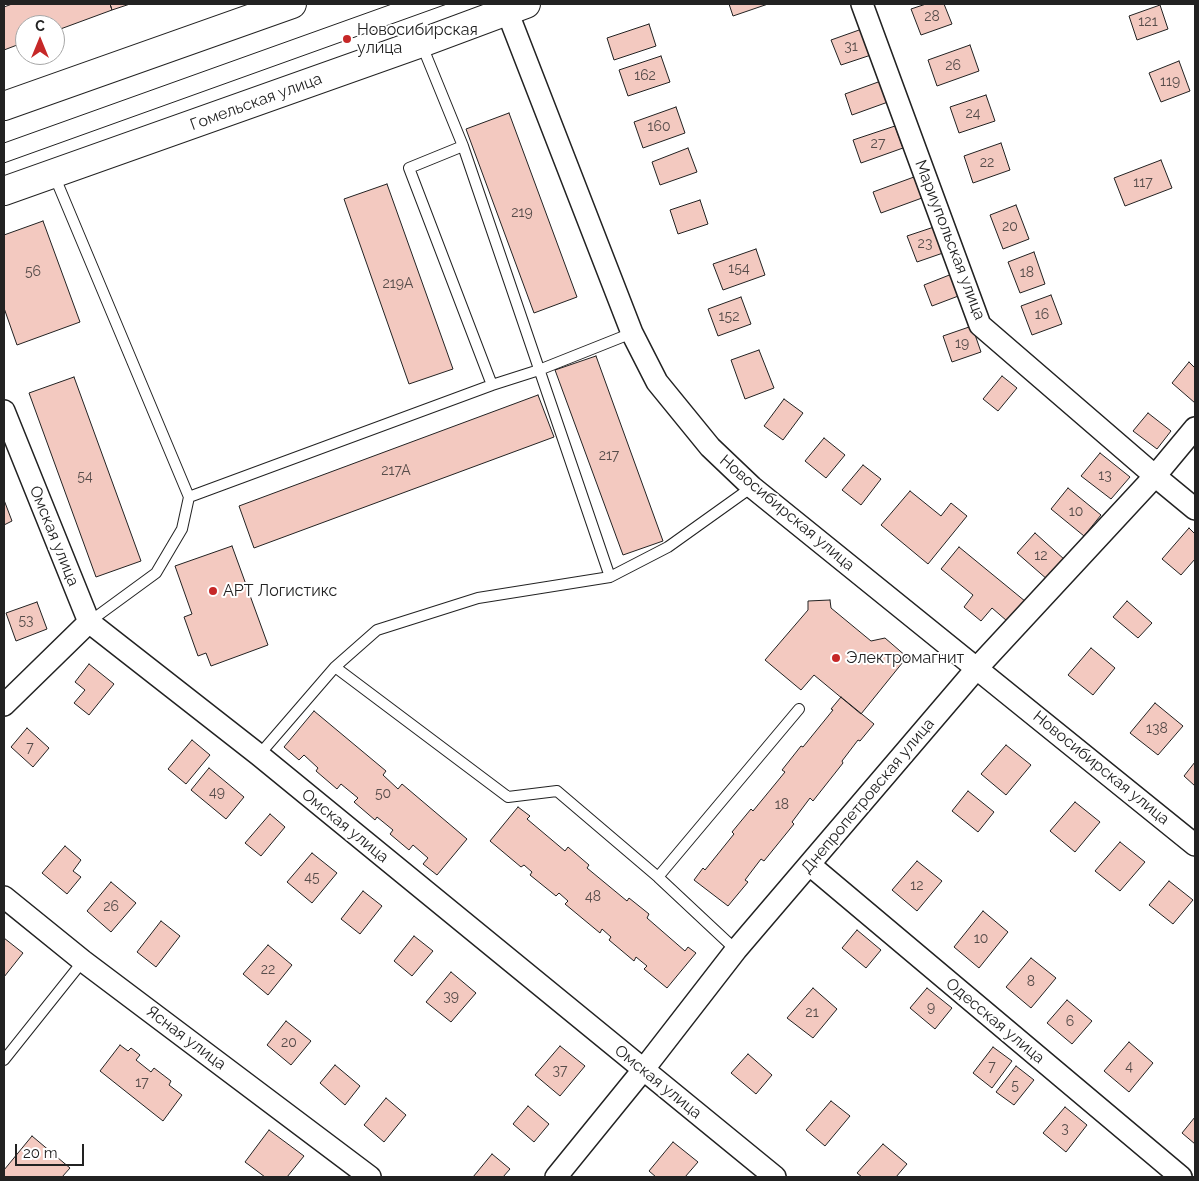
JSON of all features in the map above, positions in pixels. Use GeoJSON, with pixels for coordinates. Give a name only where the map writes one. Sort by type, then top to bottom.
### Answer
{"type":"FeatureCollection","features":[{"type":"Feature","properties":{"kind":"street"},"geometry":{"type":"LineString","coordinates":[[4,106],[292,4]]}},
{"type":"Feature","properties":{"kind":"street","name":"Мариупольская улица"},"geometry":{"type":"LineString","coordinates":[[862,4],[980,325],[1195,509]]}},
{"type":"Feature","properties":{"kind":"street","name":"Гомельская улица"},"geometry":{"type":"LineString","coordinates":[[4,191],[421,43],[512,6]]}},
{"type":"Feature","properties":{"kind":"street","name":"Новосибирская улица"},"geometry":{"type":"LineString","coordinates":[[512,6],[632,333],[657,382],[710,447],[752,487],[1195,845]]}},
{"type":"Feature","properties":{"kind":"street","name":"Омская улица"},"geometry":{"type":"LineString","coordinates":[[4,411],[88,622],[259,756],[774,1177]]}},
{"type":"Feature","properties":{"kind":"street","name":"Днепропетровская улица"},"geometry":{"type":"LineString","coordinates":[[556,1177],[643,1070],[736,950],[977,668],[1155,476],[1195,428]]}},
{"type":"Feature","properties":{"kind":"street"},"geometry":{"type":"LineString","coordinates":[[4,705],[88,622]]}},
{"type":"Feature","properties":{"kind":"street","name":"Одесская улица"},"geometry":{"type":"LineString","coordinates":[[810,865],[1181,1177]]}},
{"type":"Feature","properties":{"kind":"street","name":"Ясная улица"},"geometry":{"type":"LineString","coordinates":[[4,897],[83,961],[370,1177]]}},
{"type":"Feature","properties":{"kind":"lane"},"geometry":{"type":"LineString","coordinates":[[421,43],[463,146],[610,577]]}},
{"type":"Feature","properties":{"kind":"lane"},"geometry":{"type":"LineString","coordinates":[[463,146],[409,168],[492,385]]}},
{"type":"Feature","properties":{"kind":"lane"},"geometry":{"type":"LineString","coordinates":[[54,174],[189,497],[182,529],[156,573],[88,622]]}},
{"type":"Feature","properties":{"kind":"lane"},"geometry":{"type":"LineString","coordinates":[[189,497],[492,385],[539,370],[632,333]]}},
{"type":"Feature","properties":{"kind":"lane"},"geometry":{"type":"LineString","coordinates":[[259,756],[335,667],[377,630],[478,598],[610,577],[668,547],[752,487]]}},
{"type":"Feature","properties":{"kind":"lane"},"geometry":{"type":"LineString","coordinates":[[335,667],[508,797],[557,790],[658,877],[736,950]]}},
{"type":"Feature","properties":{"kind":"lane"},"geometry":{"type":"LineString","coordinates":[[658,877],[799,709]]}},
{"type":"Feature","properties":{"kind":"lane"},"geometry":{"type":"LineString","coordinates":[[4,1060],[83,961]]}},
{"type":"Feature","properties":{"kind":"building"},"geometry":{"type":"Polygon","coordinates":[[[12,4],[110,4],[112,10],[65,27],[65,15],[15,15],[15,46],[4,50],[4,7],[12,4]]]}},
{"type":"Feature","properties":{"kind":"building"},"geometry":{"type":"Polygon","coordinates":[[[110,4],[130,4],[112,10],[110,4]]]}},
{"type":"Feature","properties":{"kind":"building"},"geometry":{"type":"Polygon","coordinates":[[[729,4],[768,4],[733,16],[729,4]]]}},
{"type":"Feature","properties":{"kind":"building"},"geometry":{"type":"Polygon","coordinates":[[[926,4],[944,4],[952,24],[921,35],[911,9],[926,4]]]}},
{"type":"Feature","properties":{"kind":"building"},"geometry":{"type":"Polygon","coordinates":[[[1160,5],[1168,29],[1137,40],[1129,16],[1160,5]]]}},
{"type":"Feature","properties":{"kind":"building"},"geometry":{"type":"Polygon","coordinates":[[[649,24],[656,46],[614,60],[607,38],[649,24]]]}},
{"type":"Feature","properties":{"kind":"building"},"geometry":{"type":"Polygon","coordinates":[[[862,29],[871,55],[841,65],[831,40],[862,29]]]}},
{"type":"Feature","properties":{"kind":"building"},"geometry":{"type":"Polygon","coordinates":[[[970,45],[979,71],[937,86],[928,60],[970,45]]]}},
{"type":"Feature","properties":{"kind":"building"},"geometry":{"type":"Polygon","coordinates":[[[661,56],[670,82],[628,96],[619,70],[661,56]]]}},
{"type":"Feature","properties":{"kind":"building"},"geometry":{"type":"Polygon","coordinates":[[[1179,61],[1190,91],[1161,102],[1149,73],[1179,61]]]}},
{"type":"Feature","properties":{"kind":"building"},"geometry":{"type":"Polygon","coordinates":[[[881,81],[888,102],[852,115],[845,94],[881,81]]]}},
{"type":"Feature","properties":{"kind":"building"},"geometry":{"type":"Polygon","coordinates":[[[986,95],[995,121],[959,133],[950,107],[986,95]]]}},
{"type":"Feature","properties":{"kind":"building"},"geometry":{"type":"Polygon","coordinates":[[[676,107],[685,133],[643,148],[634,122],[676,107]]]}},
{"type":"Feature","properties":{"kind":"building"},"geometry":{"type":"Polygon","coordinates":[[[509,113],[577,297],[534,313],[466,129],[509,113]]]}},
{"type":"Feature","properties":{"kind":"building"},"geometry":{"type":"Polygon","coordinates":[[[895,126],[903,148],[861,163],[853,140],[895,126]]]}},
{"type":"Feature","properties":{"kind":"building"},"geometry":{"type":"Polygon","coordinates":[[[1001,143],[1010,170],[973,183],[964,156],[1001,143]]]}},
{"type":"Feature","properties":{"kind":"building"},"geometry":{"type":"Polygon","coordinates":[[[688,148],[697,172],[660,185],[652,162],[688,148]]]}},
{"type":"Feature","properties":{"kind":"building"},"geometry":{"type":"Polygon","coordinates":[[[1161,160],[1172,188],[1125,206],[1114,178],[1161,160]]]}},
{"type":"Feature","properties":{"kind":"building"},"geometry":{"type":"Polygon","coordinates":[[[914,177],[922,198],[881,213],[873,192],[914,177]]]}},
{"type":"Feature","properties":{"kind":"building"},"geometry":{"type":"Polygon","coordinates":[[[387,184],[453,369],[409,384],[344,199],[387,184]]]}},
{"type":"Feature","properties":{"kind":"building"},"geometry":{"type":"Polygon","coordinates":[[[700,200],[708,224],[678,234],[670,210],[700,200]]]}},
{"type":"Feature","properties":{"kind":"building"},"geometry":{"type":"Polygon","coordinates":[[[1016,205],[1029,239],[1003,249],[990,215],[1016,205]]]}},
{"type":"Feature","properties":{"kind":"building"},"geometry":{"type":"Polygon","coordinates":[[[43,221],[80,322],[17,345],[4,308],[4,235],[43,221]]]}},
{"type":"Feature","properties":{"kind":"building"},"geometry":{"type":"Polygon","coordinates":[[[934,227],[943,253],[917,262],[907,236],[934,227]]]}},
{"type":"Feature","properties":{"kind":"building"},"geometry":{"type":"Polygon","coordinates":[[[756,249],[765,275],[723,290],[713,264],[756,249]]]}},
{"type":"Feature","properties":{"kind":"building"},"geometry":{"type":"Polygon","coordinates":[[[1034,252],[1045,284],[1020,293],[1008,262],[1034,252]]]}},
{"type":"Feature","properties":{"kind":"building"},"geometry":{"type":"Polygon","coordinates":[[[952,274],[961,295],[932,306],[924,285],[952,274]]]}},
{"type":"Feature","properties":{"kind":"building"},"geometry":{"type":"Polygon","coordinates":[[[1051,295],[1062,324],[1032,335],[1021,306],[1051,295]]]}},
{"type":"Feature","properties":{"kind":"building"},"geometry":{"type":"Polygon","coordinates":[[[741,297],[751,324],[718,336],[708,309],[741,297]]]}},
{"type":"Feature","properties":{"kind":"building"},"geometry":{"type":"Polygon","coordinates":[[[972,326],[981,352],[952,362],[943,336],[972,326]]]}},
{"type":"Feature","properties":{"kind":"building"},"geometry":{"type":"Polygon","coordinates":[[[759,350],[774,388],[745,399],[731,360],[759,350]]]}},
{"type":"Feature","properties":{"kind":"building"},"geometry":{"type":"Polygon","coordinates":[[[596,356],[663,541],[623,555],[555,370],[596,356]]]}},
{"type":"Feature","properties":{"kind":"building"},"geometry":{"type":"Polygon","coordinates":[[[1189,362],[1195,368],[1195,403],[1172,383],[1189,362]]]}},
{"type":"Feature","properties":{"kind":"building"},"geometry":{"type":"Polygon","coordinates":[[[1002,376],[1017,388],[998,411],[983,399],[1002,376]]]}},
{"type":"Feature","properties":{"kind":"building"},"geometry":{"type":"Polygon","coordinates":[[[74,377],[141,561],[96,577],[29,393],[74,377]]]}},
{"type":"Feature","properties":{"kind":"building"},"geometry":{"type":"Polygon","coordinates":[[[538,395],[554,437],[254,548],[239,506],[538,395]]]}},
{"type":"Feature","properties":{"kind":"building"},"geometry":{"type":"Polygon","coordinates":[[[784,399],[803,413],[783,440],[764,426],[784,399]]]}},
{"type":"Feature","properties":{"kind":"building"},"geometry":{"type":"Polygon","coordinates":[[[1148,413],[1171,431],[1157,449],[1133,431],[1148,413]]]}},
{"type":"Feature","properties":{"kind":"building"},"geometry":{"type":"Polygon","coordinates":[[[824,438],[845,455],[826,478],[805,461],[824,438]]]}},
{"type":"Feature","properties":{"kind":"building"},"geometry":{"type":"Polygon","coordinates":[[[1100,453],[1130,477],[1111,499],[1081,476],[1100,453]]]}},
{"type":"Feature","properties":{"kind":"building"},"geometry":{"type":"Polygon","coordinates":[[[863,465],[881,479],[861,505],[842,490],[863,465]]]}},
{"type":"Feature","properties":{"kind":"building"},"geometry":{"type":"Polygon","coordinates":[[[1068,488],[1101,515],[1084,536],[1051,509],[1068,488]]]}},
{"type":"Feature","properties":{"kind":"building"},"geometry":{"type":"Polygon","coordinates":[[[910,491],[941,516],[951,503],[967,516],[928,564],[881,525],[910,491]]]}},
{"type":"Feature","properties":{"kind":"building"},"geometry":{"type":"Polygon","coordinates":[[[4,500],[12,521],[4,525],[4,500]]]}},
{"type":"Feature","properties":{"kind":"building"},"geometry":{"type":"Polygon","coordinates":[[[1189,528],[1195,534],[1195,559],[1181,575],[1162,559],[1189,528]]]}},
{"type":"Feature","properties":{"kind":"building"},"geometry":{"type":"Polygon","coordinates":[[[1035,533],[1065,560],[1048,580],[1017,553],[1035,533]]]}},
{"type":"Feature","properties":{"kind":"building"},"geometry":{"type":"Polygon","coordinates":[[[232,546],[268,645],[211,666],[206,653],[198,656],[184,617],[192,614],[175,566],[232,546]]]}},
{"type":"Feature","properties":{"kind":"building"},"geometry":{"type":"Polygon","coordinates":[[[959,547],[1031,606],[1014,627],[992,608],[981,621],[964,607],[973,595],[941,569],[959,547]]]}},
{"type":"Feature","properties":{"kind":"building","name":"Электромагнит"},"geometry":{"type":"Polygon","coordinates":[[[830,600],[831,608],[871,641],[885,638],[907,657],[861,714],[814,675],[801,690],[765,660],[808,610],[808,601],[830,600]]]}},
{"type":"Feature","properties":{"kind":"building"},"geometry":{"type":"Polygon","coordinates":[[[1127,601],[1152,623],[1138,638],[1113,617],[1127,601]]]}},
{"type":"Feature","properties":{"kind":"building"},"geometry":{"type":"Polygon","coordinates":[[[37,602],[47,629],[16,641],[6,613],[37,602]]]}},
{"type":"Feature","properties":{"kind":"building"},"geometry":{"type":"Polygon","coordinates":[[[1091,648],[1115,668],[1093,695],[1068,675],[1091,648]]]}},
{"type":"Feature","properties":{"kind":"building"},"geometry":{"type":"Polygon","coordinates":[[[89,664],[114,684],[89,715],[74,703],[85,690],[75,682],[89,664]]]}},
{"type":"Feature","properties":{"kind":"building"},"geometry":{"type":"Polygon","coordinates":[[[841,697],[874,724],[860,741],[858,740],[842,761],[843,763],[813,801],[810,798],[792,822],[794,824],[764,861],[761,859],[745,880],[748,882],[728,906],[694,880],[703,868],[705,870],[734,834],[732,832],[751,809],[753,811],[785,772],[782,770],[833,710],[831,709],[841,697]]]}},
{"type":"Feature","properties":{"kind":"building"},"geometry":{"type":"Polygon","coordinates":[[[1155,703],[1183,726],[1158,755],[1130,733],[1155,703]]]}},
{"type":"Feature","properties":{"kind":"building"},"geometry":{"type":"Polygon","coordinates":[[[314,711],[386,771],[383,775],[398,789],[402,784],[467,839],[437,875],[423,864],[428,858],[413,845],[409,850],[390,834],[393,830],[377,817],[375,820],[354,802],[358,798],[341,784],[337,789],[316,771],[318,768],[304,755],[299,760],[284,747],[314,711]]]}},
{"type":"Feature","properties":{"kind":"building"},"geometry":{"type":"Polygon","coordinates":[[[27,728],[49,748],[33,767],[11,747],[27,728]]]}},
{"type":"Feature","properties":{"kind":"building"},"geometry":{"type":"Polygon","coordinates":[[[192,740],[210,755],[186,784],[168,769],[192,740]]]}},
{"type":"Feature","properties":{"kind":"building"},"geometry":{"type":"Polygon","coordinates":[[[1006,745],[1031,765],[1006,795],[981,774],[1006,745]]]}},
{"type":"Feature","properties":{"kind":"building"},"geometry":{"type":"Polygon","coordinates":[[[1195,762],[1195,786],[1184,776],[1195,762]]]}},
{"type":"Feature","properties":{"kind":"building"},"geometry":{"type":"Polygon","coordinates":[[[209,768],[244,797],[226,819],[191,790],[209,768]]]}},
{"type":"Feature","properties":{"kind":"building"},"geometry":{"type":"Polygon","coordinates":[[[968,791],[994,812],[978,832],[952,811],[968,791]]]}},
{"type":"Feature","properties":{"kind":"building"},"geometry":{"type":"Polygon","coordinates":[[[1075,802],[1100,822],[1075,852],[1050,831],[1075,802]]]}},
{"type":"Feature","properties":{"kind":"building"},"geometry":{"type":"Polygon","coordinates":[[[518,807],[530,816],[527,819],[565,851],[568,847],[589,865],[587,868],[627,901],[629,898],[649,914],[647,918],[685,951],[688,947],[696,953],[667,988],[644,969],[647,966],[636,957],[634,961],[609,940],[611,937],[602,929],[600,933],[565,904],[568,901],[559,893],[556,896],[530,875],[532,872],[524,865],[521,867],[490,841],[518,807]]]}},
{"type":"Feature","properties":{"kind":"building"},"geometry":{"type":"Polygon","coordinates":[[[270,814],[285,827],[261,856],[245,843],[270,814]]]}},
{"type":"Feature","properties":{"kind":"building"},"geometry":{"type":"Polygon","coordinates":[[[1120,842],[1145,862],[1120,891],[1095,871],[1120,842]]]}},
{"type":"Feature","properties":{"kind":"building"},"geometry":{"type":"Polygon","coordinates":[[[65,846],[81,860],[73,871],[81,877],[67,894],[42,873],[65,846]]]}},
{"type":"Feature","properties":{"kind":"building"},"geometry":{"type":"Polygon","coordinates":[[[312,853],[337,873],[312,903],[287,882],[312,853]]]}},
{"type":"Feature","properties":{"kind":"building"},"geometry":{"type":"Polygon","coordinates":[[[917,861],[942,881],[917,911],[892,890],[917,861]]]}},
{"type":"Feature","properties":{"kind":"building"},"geometry":{"type":"Polygon","coordinates":[[[1169,881],[1193,900],[1173,924],[1149,905],[1169,881]]]}},
{"type":"Feature","properties":{"kind":"building"},"geometry":{"type":"Polygon","coordinates":[[[111,882],[136,903],[111,932],[87,911],[111,882]]]}},
{"type":"Feature","properties":{"kind":"building"},"geometry":{"type":"Polygon","coordinates":[[[363,891],[382,906],[360,934],[341,919],[363,891]]]}},
{"type":"Feature","properties":{"kind":"building"},"geometry":{"type":"Polygon","coordinates":[[[983,911],[1008,932],[979,968],[954,947],[983,911]]]}},
{"type":"Feature","properties":{"kind":"building"},"geometry":{"type":"Polygon","coordinates":[[[161,921],[180,936],[156,967],[137,952],[161,921]]]}},
{"type":"Feature","properties":{"kind":"building"},"geometry":{"type":"Polygon","coordinates":[[[857,930],[881,950],[866,968],[842,948],[857,930]]]}},
{"type":"Feature","properties":{"kind":"building"},"geometry":{"type":"Polygon","coordinates":[[[414,936],[433,951],[412,976],[394,961],[414,936]]]}},
{"type":"Feature","properties":{"kind":"building"},"geometry":{"type":"Polygon","coordinates":[[[4,938],[23,953],[4,977],[4,938]]]}},
{"type":"Feature","properties":{"kind":"building"},"geometry":{"type":"Polygon","coordinates":[[[268,945],[292,965],[268,995],[243,974],[268,945]]]}},
{"type":"Feature","properties":{"kind":"building"},"geometry":{"type":"Polygon","coordinates":[[[1031,958],[1056,978],[1031,1008],[1006,987],[1031,958]]]}},
{"type":"Feature","properties":{"kind":"building"},"geometry":{"type":"Polygon","coordinates":[[[451,972],[476,993],[451,1022],[426,1002],[451,972]]]}},
{"type":"Feature","properties":{"kind":"building"},"geometry":{"type":"Polygon","coordinates":[[[813,988],[837,1009],[813,1038],[787,1018],[813,988]]]}},
{"type":"Feature","properties":{"kind":"building"},"geometry":{"type":"Polygon","coordinates":[[[927,988],[952,1008],[935,1029],[910,1008],[927,988]]]}},
{"type":"Feature","properties":{"kind":"building"},"geometry":{"type":"Polygon","coordinates":[[[1067,1000],[1092,1021],[1072,1044],[1047,1023],[1067,1000]]]}},
{"type":"Feature","properties":{"kind":"building"},"geometry":{"type":"Polygon","coordinates":[[[286,1021],[311,1041],[291,1065],[267,1045],[286,1021]]]}},
{"type":"Feature","properties":{"kind":"building"},"geometry":{"type":"Polygon","coordinates":[[[1129,1042],[1153,1063],[1129,1092],[1104,1071],[1129,1042]]]}},
{"type":"Feature","properties":{"kind":"building"},"geometry":{"type":"Polygon","coordinates":[[[120,1045],[128,1051],[131,1048],[140,1055],[136,1060],[151,1072],[154,1068],[171,1081],[169,1085],[182,1095],[163,1121],[100,1071],[120,1045]]]}},
{"type":"Feature","properties":{"kind":"building"},"geometry":{"type":"Polygon","coordinates":[[[560,1046],[585,1066],[560,1096],[535,1075],[560,1046]]]}},
{"type":"Feature","properties":{"kind":"building"},"geometry":{"type":"Polygon","coordinates":[[[993,1047],[1012,1061],[992,1088],[973,1073],[993,1047]]]}},
{"type":"Feature","properties":{"kind":"building"},"geometry":{"type":"Polygon","coordinates":[[[748,1054],[772,1075],[756,1094],[731,1073],[748,1054]]]}},
{"type":"Feature","properties":{"kind":"building"},"geometry":{"type":"Polygon","coordinates":[[[335,1065],[360,1086],[345,1105],[320,1083],[335,1065]]]}},
{"type":"Feature","properties":{"kind":"building"},"geometry":{"type":"Polygon","coordinates":[[[1016,1066],[1034,1080],[1014,1105],[996,1092],[1016,1066]]]}},
{"type":"Feature","properties":{"kind":"building"},"geometry":{"type":"Polygon","coordinates":[[[386,1098],[406,1115],[384,1142],[364,1125],[386,1098]]]}},
{"type":"Feature","properties":{"kind":"building"},"geometry":{"type":"Polygon","coordinates":[[[831,1101],[850,1116],[825,1146],[806,1130],[831,1101]]]}},
{"type":"Feature","properties":{"kind":"building"},"geometry":{"type":"Polygon","coordinates":[[[528,1106],[549,1124],[534,1142],[513,1124],[528,1106]]]}},
{"type":"Feature","properties":{"kind":"building"},"geometry":{"type":"Polygon","coordinates":[[[1065,1107],[1087,1125],[1066,1152],[1043,1133],[1065,1107]]]}},
{"type":"Feature","properties":{"kind":"building"},"geometry":{"type":"Polygon","coordinates":[[[1195,1117],[1195,1144],[1182,1133],[1195,1117]]]}},
{"type":"Feature","properties":{"kind":"building"},"geometry":{"type":"Polygon","coordinates":[[[269,1130],[304,1156],[287,1177],[265,1177],[245,1162],[269,1130]]]}},
{"type":"Feature","properties":{"kind":"building"},"geometry":{"type":"Polygon","coordinates":[[[32,1136],[70,1168],[62,1177],[4,1177],[4,1170],[32,1136]]]}},
{"type":"Feature","properties":{"kind":"building"},"geometry":{"type":"Polygon","coordinates":[[[673,1142],[698,1162],[685,1177],[656,1177],[649,1171],[673,1142]]]}},
{"type":"Feature","properties":{"kind":"building"},"geometry":{"type":"Polygon","coordinates":[[[883,1144],[907,1164],[896,1177],[862,1177],[857,1173],[883,1144]]]}},
{"type":"Feature","properties":{"kind":"building"},"geometry":{"type":"Polygon","coordinates":[[[492,1154],[510,1169],[503,1177],[473,1177],[492,1154]]]}},
{"type":"Feature","properties":{"kind":"tram line"},"geometry":{"type":"LineString","coordinates":[[4,143],[392,4]]}},
{"type":"Feature","properties":{"kind":"tram line"},"geometry":{"type":"LineString","coordinates":[[4,163],[447,4]]}},
{"type":"Feature","properties":{"kind":"place","name":"Новосибирская улица"},"geometry":{"type":"Point","coordinates":[347,39]}},
{"type":"Feature","properties":{"kind":"place","name":"АРТ Логистикс"},"geometry":{"type":"Point","coordinates":[213,591]}},
{"type":"Feature","properties":{"kind":"place","name":"Электромагнит"},"geometry":{"type":"Point","coordinates":[836,658]}}]}
